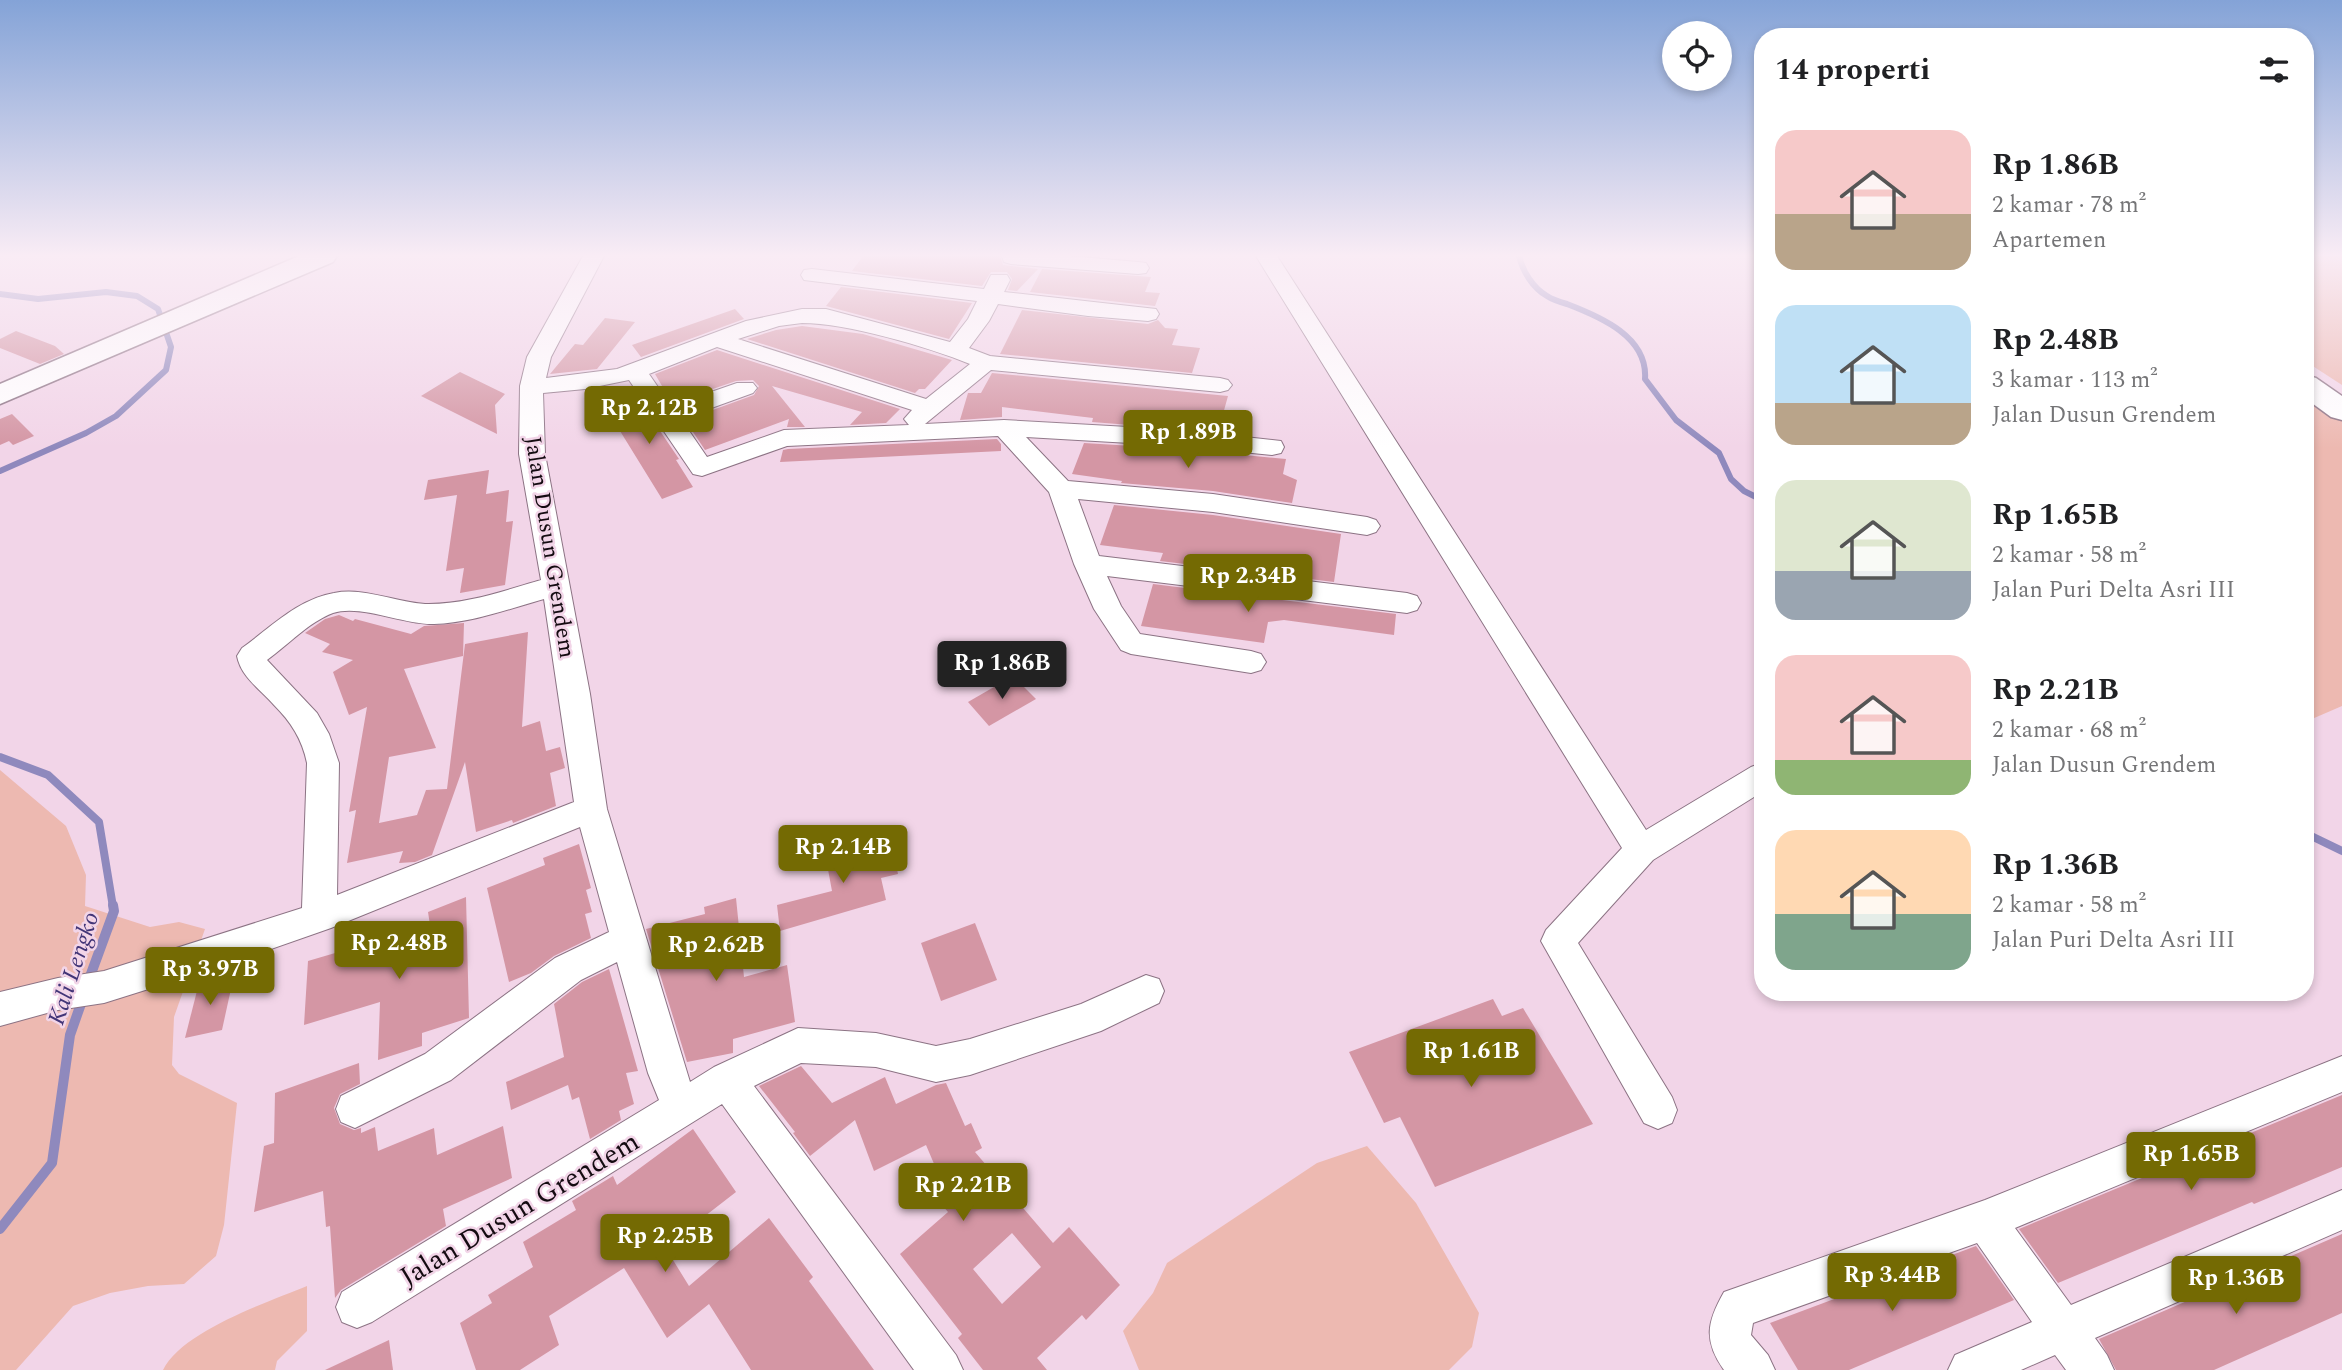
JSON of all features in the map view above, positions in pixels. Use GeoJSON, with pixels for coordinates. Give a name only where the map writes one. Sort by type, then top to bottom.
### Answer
{"type":"FeatureCollection","features":[{"type":"Feature","properties":{"kind":"main road"},"geometry":{"type":"LineString","coordinates":[[0,395],[177,320]]}},
{"type":"Feature","properties":{"kind":"main road"},"geometry":{"type":"LineString","coordinates":[[2314,390],[2342,410]]}},
{"type":"Feature","properties":{"kind":"street","name":"Jalan Dusun Grendem"},"geometry":{"type":"LineString","coordinates":[[560,320],[540,357],[532,386],[532,454],[575,694],[591,808],[667,1073],[682,1108]]}},
{"type":"Feature","properties":{"kind":"street"},"geometry":{"type":"LineString","coordinates":[[532,386],[569,385],[635,371],[746,329],[780,320]]}},
{"type":"Feature","properties":{"kind":"street"},"geometry":{"type":"LineString","coordinates":[[841,320],[955,350],[986,363],[1220,385]]}},
{"type":"Feature","properties":{"kind":"street"},"geometry":{"type":"LineString","coordinates":[[955,350],[979,320]]}},
{"type":"Feature","properties":{"kind":"street"},"geometry":{"type":"LineString","coordinates":[[1306,320],[1641,850]]}},
{"type":"Feature","properties":{"kind":"street"},"geometry":{"type":"LineString","coordinates":[[719,340],[931,408]]}},
{"type":"Feature","properties":{"kind":"street"},"geometry":{"type":"LineString","coordinates":[[895,433],[931,408],[986,363]]}},
{"type":"Feature","properties":{"kind":"street"},"geometry":{"type":"LineString","coordinates":[[635,371],[702,468],[784,438],[1004,428],[1182,438],[1272,447]]}},
{"type":"Feature","properties":{"kind":"street"},"geometry":{"type":"LineString","coordinates":[[666,416],[745,388]]}},
{"type":"Feature","properties":{"kind":"street"},"geometry":{"type":"LineString","coordinates":[[1004,428],[1061,489],[1088,564],[1108,609],[1131,643],[1251,663]]}},
{"type":"Feature","properties":{"kind":"street"},"geometry":{"type":"LineString","coordinates":[[1061,489],[1213,503],[1367,526]]}},
{"type":"Feature","properties":{"kind":"street"},"geometry":{"type":"LineString","coordinates":[[1088,564],[1407,603]]}},
{"type":"Feature","properties":{"kind":"street"},"geometry":{"type":"LineString","coordinates":[[319,917],[323,763],[320,748],[309,724],[254,666],[252,656],[330,603],[350,601],[408,613],[435,614],[556,586]]}},
{"type":"Feature","properties":{"kind":"street"},"geometry":{"type":"LineString","coordinates":[[1657,1110],[1558,941],[1641,850],[1754,781]]}},
{"type":"Feature","properties":{"kind":"street"},"geometry":{"type":"LineString","coordinates":[[0,1009],[58,994],[104,987],[319,917],[591,808]]}},
{"type":"Feature","properties":{"kind":"street"},"geometry":{"type":"LineString","coordinates":[[355,1109],[438,1067],[568,969],[629,939]]}},
{"type":"Feature","properties":{"kind":"street","name":"Jalan Dusun Grendem"},"geometry":{"type":"LineString","coordinates":[[357,1307],[727,1080],[798,1045],[876,1050],[936,1064],[970,1057],[1088,1019],[1146,991]]}},
{"type":"Feature","properties":{"kind":"street"},"geometry":{"type":"LineString","coordinates":[[1753,1370],[1737,1354],[1728,1335],[1729,1323],[1740,1307],[1985,1220],[2342,1074]]}},
{"type":"Feature","properties":{"kind":"street"},"geometry":{"type":"LineString","coordinates":[[727,1080],[941,1370]]}},
{"type":"Feature","properties":{"kind":"street"},"geometry":{"type":"LineString","coordinates":[[1970,1370],[2342,1210]]}},
{"type":"Feature","properties":{"kind":"street"},"geometry":{"type":"LineString","coordinates":[[1985,1220],[2092,1370]]}},
{"type":"Feature","properties":{"kind":"shaded area"},"geometry":{"type":"Polygon","coordinates":[[[2314,320],[2342,320],[2342,385],[2314,367],[2314,320]]]}},
{"type":"Feature","properties":{"kind":"shaded area"},"geometry":{"type":"Polygon","coordinates":[[[2314,399],[2342,418],[2342,706],[2314,718],[2314,399]]]}},
{"type":"Feature","properties":{"kind":"shaded area"},"geometry":{"type":"Polygon","coordinates":[[[0,770],[66,826],[86,875],[85,906],[150,927],[179,922],[205,929],[174,1017],[172,1065],[179,1074],[237,1103],[224,1225],[216,1256],[184,1284],[148,1286],[110,1293],[73,1306],[16,1370],[0,1370],[0,770]]]}},
{"type":"Feature","properties":{"kind":"shaded area"},"geometry":{"type":"Polygon","coordinates":[[[1367,1146],[1416,1203],[1479,1313],[1472,1347],[1449,1370],[1139,1370],[1123,1331],[1153,1293],[1167,1263],[1317,1163],[1367,1146]]]}},
{"type":"Feature","properties":{"kind":"shaded area"},"geometry":{"type":"Polygon","coordinates":[[[307,1286],[307,1331],[277,1361],[275,1370],[163,1370],[173,1356],[207,1331],[249,1309],[307,1286]]]}},
{"type":"Feature","properties":{"kind":"building"},"geometry":{"type":"Polygon","coordinates":[[[603,320],[635,322],[597,369],[550,374],[575,344],[583,345],[603,320]]]}},
{"type":"Feature","properties":{"kind":"building"},"geometry":{"type":"Polygon","coordinates":[[[704,320],[741,320],[641,357],[632,345],[704,320]]]}},
{"type":"Feature","properties":{"kind":"building"},"geometry":{"type":"Polygon","coordinates":[[[878,320],[961,320],[949,339],[878,320]]]}},
{"type":"Feature","properties":{"kind":"building"},"geometry":{"type":"Polygon","coordinates":[[[1017,320],[1111,320],[1148,324],[1158,320],[1165,328],[1178,329],[1172,345],[1200,348],[1192,373],[1000,354],[1017,320]]]}},
{"type":"Feature","properties":{"kind":"building"},"geometry":{"type":"Polygon","coordinates":[[[802,326],[863,334],[952,360],[925,389],[919,389],[915,393],[747,339],[802,326]]]}},
{"type":"Feature","properties":{"kind":"building"},"geometry":{"type":"Polygon","coordinates":[[[16,331],[55,346],[64,354],[40,364],[0,348],[0,339],[16,331]]]}},
{"type":"Feature","properties":{"kind":"building"},"geometry":{"type":"Polygon","coordinates":[[[717,350],[900,409],[886,423],[850,425],[862,412],[772,386],[805,427],[787,427],[789,419],[705,450],[685,420],[754,395],[759,386],[753,380],[736,381],[672,403],[655,374],[717,350]]]}},
{"type":"Feature","properties":{"kind":"building"},"geometry":{"type":"Polygon","coordinates":[[[460,372],[505,394],[495,405],[497,434],[421,396],[460,372]]]}},
{"type":"Feature","properties":{"kind":"building"},"geometry":{"type":"Polygon","coordinates":[[[992,373],[1228,396],[1223,414],[1237,415],[1232,433],[1092,422],[1093,418],[1002,407],[1002,417],[960,420],[968,393],[981,393],[992,373]]]}},
{"type":"Feature","properties":{"kind":"building"},"geometry":{"type":"Polygon","coordinates":[[[635,394],[679,459],[676,460],[693,487],[662,499],[604,405],[635,394]]]}},
{"type":"Feature","properties":{"kind":"building"},"geometry":{"type":"Polygon","coordinates":[[[12,414],[34,436],[13,445],[9,441],[0,445],[0,419],[12,414]]]}},
{"type":"Feature","properties":{"kind":"building"},"geometry":{"type":"Polygon","coordinates":[[[997,439],[1001,444],[1001,451],[780,462],[783,450],[788,449],[997,439]]]}},
{"type":"Feature","properties":{"kind":"building"},"geometry":{"type":"Polygon","coordinates":[[[1084,443],[1286,459],[1283,474],[1297,480],[1292,503],[1213,491],[1121,483],[1122,481],[1072,474],[1084,443]]]}},
{"type":"Feature","properties":{"kind":"building"},"geometry":{"type":"Polygon","coordinates":[[[489,470],[486,494],[509,490],[506,522],[513,521],[505,585],[460,593],[464,568],[446,571],[457,495],[424,500],[428,480],[489,470]]]}},
{"type":"Feature","properties":{"kind":"building"},"geometry":{"type":"Polygon","coordinates":[[[1114,505],[1213,515],[1341,534],[1334,582],[1160,561],[1163,553],[1100,545],[1114,505]]]}},
{"type":"Feature","properties":{"kind":"building"},"geometry":{"type":"Polygon","coordinates":[[[1153,584],[1396,614],[1394,635],[1284,620],[1268,622],[1264,643],[1141,626],[1153,584]]]}},
{"type":"Feature","properties":{"kind":"building"},"geometry":{"type":"Polygon","coordinates":[[[339,615],[353,621],[355,619],[411,634],[424,626],[464,623],[463,656],[404,669],[436,748],[389,757],[379,823],[417,815],[426,790],[447,789],[465,644],[528,632],[522,727],[540,721],[546,751],[560,747],[565,768],[550,773],[556,806],[513,823],[512,820],[476,832],[465,762],[432,855],[415,862],[399,863],[403,851],[347,863],[356,810],[349,812],[367,707],[349,715],[333,672],[353,660],[322,652],[330,644],[305,633],[325,619],[339,615]]]}},
{"type":"Feature","properties":{"kind":"building"},"geometry":{"type":"Polygon","coordinates":[[[1013,676],[1036,699],[989,726],[968,702],[1013,676]]]}},
{"type":"Feature","properties":{"kind":"building"},"geometry":{"type":"Polygon","coordinates":[[[869,837],[873,859],[894,854],[898,874],[881,878],[886,900],[780,931],[777,905],[832,891],[824,848],[869,837]]]}},
{"type":"Feature","properties":{"kind":"building"},"geometry":{"type":"Polygon","coordinates":[[[579,844],[591,888],[586,890],[592,912],[585,914],[591,938],[554,956],[531,973],[509,982],[487,888],[545,865],[543,858],[579,844]]]}},
{"type":"Feature","properties":{"kind":"building"},"geometry":{"type":"Polygon","coordinates":[[[466,897],[469,1018],[422,1033],[422,1046],[378,1060],[380,1002],[304,1025],[308,961],[430,925],[428,912],[466,897]]]}},
{"type":"Feature","properties":{"kind":"building"},"geometry":{"type":"Polygon","coordinates":[[[736,898],[744,977],[787,965],[795,1022],[733,1039],[733,1053],[687,1062],[646,929],[705,914],[704,907],[736,898]]]}},
{"type":"Feature","properties":{"kind":"building"},"geometry":{"type":"Polygon","coordinates":[[[975,923],[997,980],[941,1001],[921,943],[975,923]]]}},
{"type":"Feature","properties":{"kind":"building"},"geometry":{"type":"Polygon","coordinates":[[[609,969],[638,1071],[626,1073],[634,1104],[619,1111],[621,1120],[590,1139],[579,1097],[572,1100],[568,1085],[511,1110],[506,1082],[564,1057],[554,1004],[582,982],[609,969]]]}},
{"type":"Feature","properties":{"kind":"building"},"geometry":{"type":"Polygon","coordinates":[[[234,975],[222,1030],[185,1038],[199,983],[234,975]]]}},
{"type":"Feature","properties":{"kind":"building"},"geometry":{"type":"Polygon","coordinates":[[[1493,999],[1502,1016],[1523,1008],[1593,1124],[1435,1187],[1400,1117],[1384,1123],[1349,1052],[1493,999]]]}},
{"type":"Feature","properties":{"kind":"building"},"geometry":{"type":"Polygon","coordinates":[[[359,1063],[360,1084],[340,1094],[334,1108],[340,1124],[354,1130],[361,1128],[361,1133],[375,1127],[378,1151],[434,1128],[437,1155],[503,1126],[512,1178],[443,1209],[446,1226],[341,1290],[335,1298],[330,1226],[326,1227],[323,1191],[254,1212],[264,1146],[274,1143],[275,1093],[359,1063]]]}},
{"type":"Feature","properties":{"kind":"building"},"geometry":{"type":"Polygon","coordinates":[[[801,1066],[832,1103],[885,1077],[896,1104],[946,1083],[965,1126],[971,1123],[982,1148],[975,1152],[1053,1243],[1069,1227],[1120,1285],[1086,1320],[1082,1315],[1037,1358],[1047,1370],[983,1370],[958,1338],[962,1334],[900,1254],[948,1212],[942,1205],[949,1199],[926,1145],[874,1171],[855,1120],[810,1156],[759,1086],[801,1066]],[[1012,1233],[973,1269],[1002,1304],[1041,1267],[1012,1233]]]}},
{"type":"Feature","properties":{"kind":"building"},"geometry":{"type":"Polygon","coordinates":[[[2342,1095],[2342,1167],[2254,1204],[2252,1202],[2058,1283],[2019,1229],[2342,1095]]]}},
{"type":"Feature","properties":{"kind":"building"},"geometry":{"type":"Polygon","coordinates":[[[693,1129],[736,1192],[665,1247],[689,1286],[769,1218],[813,1277],[809,1281],[874,1370],[751,1370],[709,1304],[667,1338],[624,1268],[549,1316],[559,1345],[520,1370],[476,1370],[460,1323],[492,1303],[488,1295],[533,1267],[523,1242],[576,1210],[572,1201],[613,1176],[617,1185],[693,1129]]]}},
{"type":"Feature","properties":{"kind":"building"},"geometry":{"type":"Polygon","coordinates":[[[2342,1234],[2342,1313],[2214,1370],[2116,1370],[2099,1339],[2342,1234]]]}},
{"type":"Feature","properties":{"kind":"building"},"geometry":{"type":"Polygon","coordinates":[[[1976,1246],[2014,1300],[1849,1370],[1798,1370],[1770,1323],[1976,1246]]]}},
{"type":"Feature","properties":{"kind":"building"},"geometry":{"type":"Polygon","coordinates":[[[389,1340],[393,1370],[325,1370],[389,1340]]]}},
{"type":"Feature","properties":{"kind":"waterway","name":"Kali Lengko"},"geometry":{"type":"LineString","coordinates":[[0,471],[86,433],[116,416],[166,370],[171,347],[162,320]]}},
{"type":"Feature","properties":{"kind":"waterway"},"geometry":{"type":"LineString","coordinates":[[1603,320],[1631,340],[1644,364],[1645,379],[1676,420],[1719,453],[1731,479],[1754,496]]}},
{"type":"Feature","properties":{"kind":"waterway","name":"Kali Lengko"},"geometry":{"type":"LineString","coordinates":[[0,757],[48,775],[99,822],[113,907]]}},
{"type":"Feature","properties":{"kind":"waterway"},"geometry":{"type":"LineString","coordinates":[[2314,837],[2342,851]]}},
{"type":"Feature","properties":{"kind":"waterway","name":"Kali Lengko"},"geometry":{"type":"LineString","coordinates":[[88,982],[114,911],[113,905]]}},
{"type":"Feature","properties":{"kind":"waterway","name":"Kali Lengko"},"geometry":{"type":"LineString","coordinates":[[0,1229],[52,1163],[70,1035],[83,998]]}}]}
